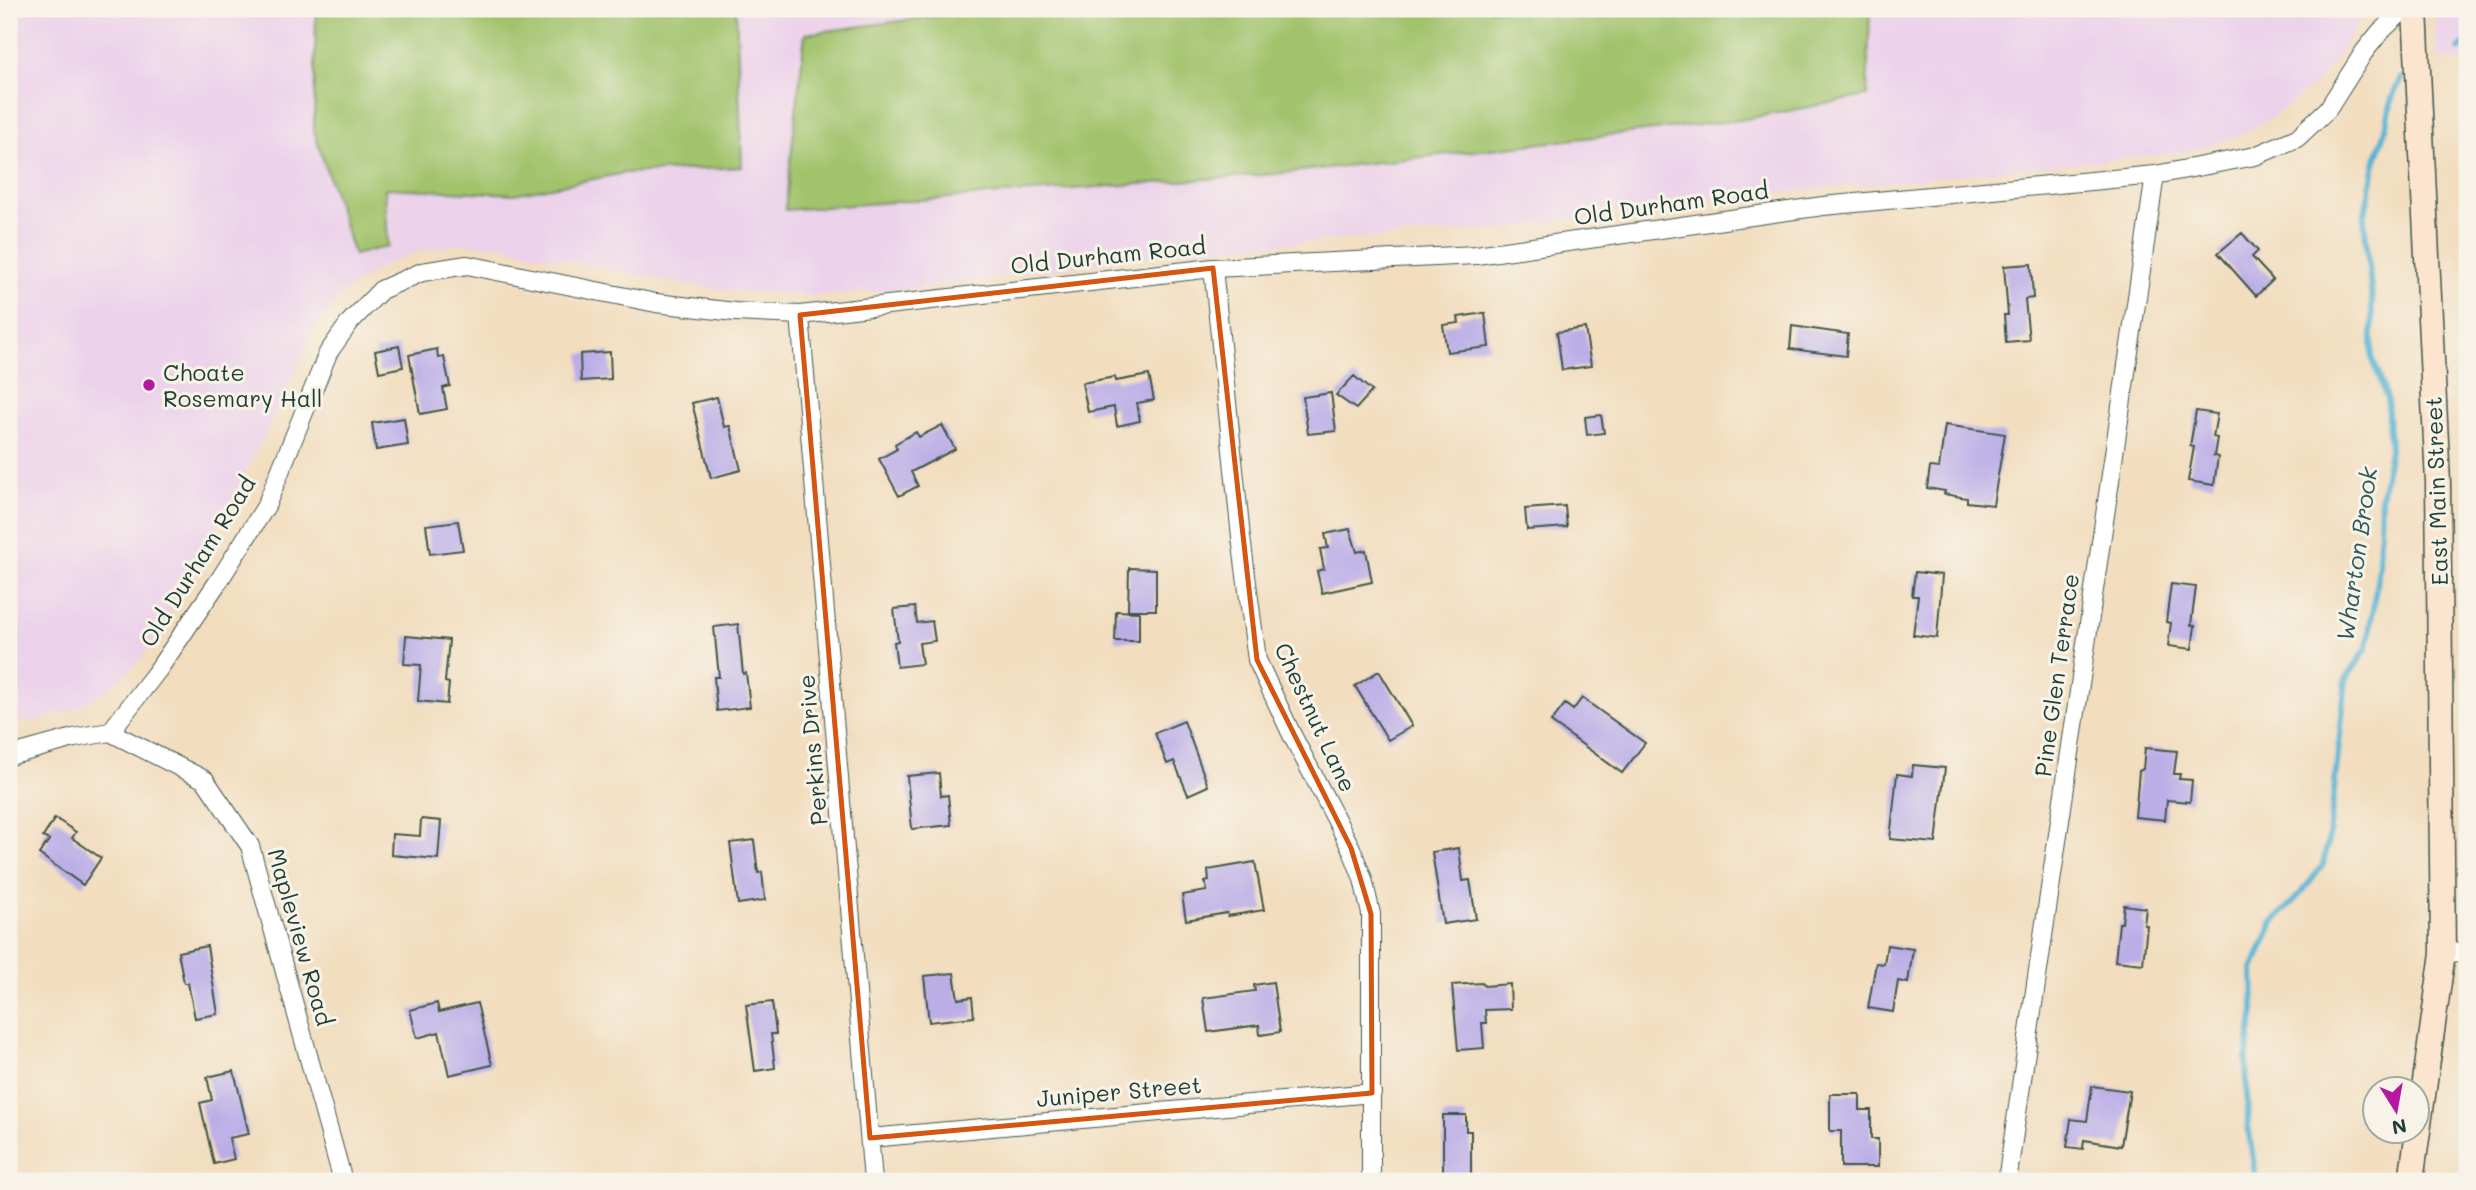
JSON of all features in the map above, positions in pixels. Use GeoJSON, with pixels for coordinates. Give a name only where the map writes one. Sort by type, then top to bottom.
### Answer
{"type":"FeatureCollection","features":[{"type":"Feature","properties":{"kind":"main road","name":"East Main Street"},"geometry":{"type":"LineString","coordinates":[[2411,1181],[2443,953],[2438,483],[2414,9]]}},
{"type":"Feature","properties":{"kind":"street","name":"Old Durham Road"},"geometry":{"type":"LineString","coordinates":[[110,732],[166,659],[261,513],[328,353],[350,322],[382,290],[422,272],[467,265],[656,303],[735,312],[800,315],[1213,268],[1476,255],[1823,206],[2155,175],[2255,156],[2297,138],[2328,109],[2364,52],[2380,32],[2405,9]]}},
{"type":"Feature","properties":{"kind":"street","name":"Pine Glen Terrace"},"geometry":{"type":"LineString","coordinates":[[2007,1181],[2155,175]]}},
{"type":"Feature","properties":{"kind":"street","name":"Chestnut Lane"},"geometry":{"type":"LineString","coordinates":[[1213,268],[1241,537],[1257,660],[1291,733],[1351,848],[1363,879],[1371,914],[1371,1181]]}},
{"type":"Feature","properties":{"kind":"street","name":"Perkins Drive"},"geometry":{"type":"LineString","coordinates":[[800,315],[873,1181]]}},
{"type":"Feature","properties":{"kind":"street"},"geometry":{"type":"LineString","coordinates":[[9,756],[74,738],[110,732]]}},
{"type":"Feature","properties":{"kind":"street","name":"Mapleview Road"},"geometry":{"type":"LineString","coordinates":[[110,732],[205,780],[250,846],[343,1181]]}},
{"type":"Feature","properties":{"kind":"street"},"geometry":{"type":"LineString","coordinates":[[2443,953],[2467,952]]}},
{"type":"Feature","properties":{"kind":"street","name":"Juniper Street"},"geometry":{"type":"LineString","coordinates":[[870,1138],[1373,1093]]}},
{"type":"Feature","properties":{"kind":"highlighted area"},"geometry":{"type":"Polygon","coordinates":[[[1213,268],[1257,660],[1351,848],[1371,914],[1372,1093],[870,1138],[800,315],[1213,268]]]}},
{"type":"Feature","properties":{"kind":"shaded area","name":"Choate Rosemary Hall"},"geometry":{"type":"Polygon","coordinates":[[[9,9],[2366,9],[2335,61],[2320,79],[2284,110],[2244,133],[2200,149],[2177,153],[1716,199],[1504,229],[1198,249],[923,288],[814,296],[680,284],[499,246],[460,244],[422,250],[386,264],[353,285],[315,328],[230,502],[158,635],[136,665],[107,690],[74,709],[9,725],[9,9]]]}},
{"type":"Feature","properties":{"kind":"shaded area"},"geometry":{"type":"Polygon","coordinates":[[[2435,9],[2467,9],[2467,62],[2437,58],[2435,9]]]}},
{"type":"Feature","properties":{"kind":"green space"},"geometry":{"type":"Polygon","coordinates":[[[316,9],[736,9],[742,167],[625,173],[514,194],[385,188],[388,246],[354,255],[314,131],[316,9]]]}},
{"type":"Feature","properties":{"kind":"green space"},"geometry":{"type":"Polygon","coordinates":[[[989,9],[1870,9],[1867,96],[1740,120],[1275,174],[785,210],[805,34],[989,9]]]}},
{"type":"Feature","properties":{"kind":"building"},"geometry":{"type":"Polygon","coordinates":[[[2242,233],[2258,251],[2252,257],[2273,280],[2256,296],[2218,253],[2242,233]]]}},
{"type":"Feature","properties":{"kind":"building"},"geometry":{"type":"Polygon","coordinates":[[[2031,264],[2033,298],[2025,299],[2029,340],[2006,342],[2004,315],[2008,315],[2004,266],[2031,264]]]}},
{"type":"Feature","properties":{"kind":"building"},"geometry":{"type":"Polygon","coordinates":[[[1485,313],[1489,347],[1447,352],[1443,325],[1459,323],[1458,317],[1485,313]]]}},
{"type":"Feature","properties":{"kind":"building"},"geometry":{"type":"Polygon","coordinates":[[[1792,326],[1848,334],[1846,356],[1790,349],[1792,326]]]}},
{"type":"Feature","properties":{"kind":"building"},"geometry":{"type":"Polygon","coordinates":[[[1585,328],[1591,366],[1562,370],[1557,332],[1585,328]]]}},
{"type":"Feature","properties":{"kind":"building"},"geometry":{"type":"Polygon","coordinates":[[[399,346],[403,367],[379,372],[375,351],[399,346]]]}},
{"type":"Feature","properties":{"kind":"building"},"geometry":{"type":"Polygon","coordinates":[[[437,349],[438,358],[444,357],[450,386],[443,388],[447,409],[420,414],[409,355],[437,349]]]}},
{"type":"Feature","properties":{"kind":"building"},"geometry":{"type":"Polygon","coordinates":[[[610,352],[611,379],[581,381],[580,354],[610,352]]]}},
{"type":"Feature","properties":{"kind":"building"},"geometry":{"type":"Polygon","coordinates":[[[1149,375],[1154,400],[1137,403],[1140,421],[1117,426],[1114,407],[1088,412],[1082,383],[1149,375]]]}},
{"type":"Feature","properties":{"kind":"building"},"geometry":{"type":"Polygon","coordinates":[[[1354,376],[1372,391],[1356,409],[1336,395],[1354,376]]]}},
{"type":"Feature","properties":{"kind":"building"},"geometry":{"type":"Polygon","coordinates":[[[1331,393],[1336,431],[1308,434],[1303,397],[1331,393]]]}},
{"type":"Feature","properties":{"kind":"building"},"geometry":{"type":"Polygon","coordinates":[[[717,397],[724,427],[730,426],[741,470],[711,478],[692,403],[717,397]]]}},
{"type":"Feature","properties":{"kind":"building"},"geometry":{"type":"Polygon","coordinates":[[[2196,411],[2217,414],[2213,437],[2217,438],[2214,456],[2218,457],[2214,485],[2188,481],[2194,447],[2190,446],[2196,411]]]}},
{"type":"Feature","properties":{"kind":"building"},"geometry":{"type":"Polygon","coordinates":[[[1601,415],[1604,433],[1587,435],[1585,417],[1601,415]]]}},
{"type":"Feature","properties":{"kind":"building"},"geometry":{"type":"Polygon","coordinates":[[[404,418],[408,445],[376,450],[372,423],[404,418]]]}},
{"type":"Feature","properties":{"kind":"building"},"geometry":{"type":"Polygon","coordinates":[[[942,425],[955,449],[911,472],[918,486],[899,496],[879,459],[897,449],[895,444],[916,432],[919,437],[942,425]]]}},
{"type":"Feature","properties":{"kind":"building"},"geometry":{"type":"Polygon","coordinates":[[[1945,425],[2005,434],[1993,505],[1967,502],[1967,498],[1927,488],[1930,467],[1939,468],[1945,425]]]}},
{"type":"Feature","properties":{"kind":"building"},"geometry":{"type":"Polygon","coordinates":[[[1565,506],[1567,527],[1527,530],[1525,509],[1565,506]]]}},
{"type":"Feature","properties":{"kind":"building"},"geometry":{"type":"Polygon","coordinates":[[[458,521],[463,550],[430,554],[426,525],[458,521]]]}},
{"type":"Feature","properties":{"kind":"building"},"geometry":{"type":"Polygon","coordinates":[[[1350,529],[1357,552],[1366,550],[1372,582],[1322,593],[1317,571],[1324,569],[1320,549],[1328,548],[1325,534],[1350,529]]]}},
{"type":"Feature","properties":{"kind":"building"},"geometry":{"type":"Polygon","coordinates":[[[1129,568],[1156,569],[1156,610],[1128,610],[1129,568]]]}},
{"type":"Feature","properties":{"kind":"building"},"geometry":{"type":"Polygon","coordinates":[[[1915,572],[1942,575],[1937,638],[1913,635],[1918,596],[1912,596],[1915,572]]]}},
{"type":"Feature","properties":{"kind":"building"},"geometry":{"type":"Polygon","coordinates":[[[2171,584],[2196,587],[2191,625],[2195,626],[2192,649],[2168,646],[2171,623],[2166,622],[2171,584]]]}},
{"type":"Feature","properties":{"kind":"building"},"geometry":{"type":"Polygon","coordinates":[[[915,607],[917,623],[932,621],[935,641],[919,643],[922,664],[897,667],[894,642],[898,641],[894,609],[915,607]]]}},
{"type":"Feature","properties":{"kind":"building"},"geometry":{"type":"Polygon","coordinates":[[[1116,611],[1139,612],[1139,641],[1115,641],[1116,611]]]}},
{"type":"Feature","properties":{"kind":"building"},"geometry":{"type":"Polygon","coordinates":[[[738,624],[743,674],[746,673],[750,707],[717,711],[714,677],[719,677],[714,627],[738,624]]]}},
{"type":"Feature","properties":{"kind":"building"},"geometry":{"type":"Polygon","coordinates":[[[406,636],[449,640],[445,682],[449,683],[447,704],[418,701],[421,665],[404,664],[406,636]]]}},
{"type":"Feature","properties":{"kind":"building"},"geometry":{"type":"Polygon","coordinates":[[[1379,671],[1412,726],[1388,740],[1355,686],[1379,671]]]}},
{"type":"Feature","properties":{"kind":"building"},"geometry":{"type":"Polygon","coordinates":[[[1582,698],[1645,743],[1622,773],[1551,722],[1565,704],[1573,710],[1582,698]]]}},
{"type":"Feature","properties":{"kind":"building"},"geometry":{"type":"Polygon","coordinates":[[[1184,721],[1208,786],[1188,795],[1174,761],[1167,764],[1155,733],[1184,721]]]}},
{"type":"Feature","properties":{"kind":"building"},"geometry":{"type":"Polygon","coordinates":[[[2145,748],[2177,751],[2174,774],[2180,774],[2179,779],[2192,780],[2190,802],[2167,800],[2165,820],[2135,817],[2139,771],[2143,769],[2145,748]]]}},
{"type":"Feature","properties":{"kind":"building"},"geometry":{"type":"Polygon","coordinates":[[[1913,765],[1945,768],[1936,843],[1890,839],[1897,774],[1912,776],[1913,765]]]}},
{"type":"Feature","properties":{"kind":"building"},"geometry":{"type":"Polygon","coordinates":[[[939,773],[941,796],[948,795],[951,825],[912,829],[907,776],[939,773]]]}},
{"type":"Feature","properties":{"kind":"building"},"geometry":{"type":"Polygon","coordinates":[[[55,818],[76,832],[72,838],[101,858],[83,885],[39,854],[49,840],[43,837],[55,818]]]}},
{"type":"Feature","properties":{"kind":"building"},"geometry":{"type":"Polygon","coordinates":[[[421,819],[441,821],[438,859],[391,855],[392,834],[420,836],[421,819]]]}},
{"type":"Feature","properties":{"kind":"building"},"geometry":{"type":"Polygon","coordinates":[[[754,840],[765,900],[738,904],[730,843],[754,840]]]}},
{"type":"Feature","properties":{"kind":"building"},"geometry":{"type":"Polygon","coordinates":[[[1459,848],[1463,881],[1470,880],[1476,919],[1443,924],[1432,852],[1459,848]]]}},
{"type":"Feature","properties":{"kind":"building"},"geometry":{"type":"Polygon","coordinates":[[[1255,862],[1264,910],[1186,920],[1182,895],[1207,891],[1205,882],[1209,881],[1208,870],[1255,862]]]}},
{"type":"Feature","properties":{"kind":"building"},"geometry":{"type":"Polygon","coordinates":[[[2124,905],[2146,908],[2143,964],[2115,961],[2124,905]]]}},
{"type":"Feature","properties":{"kind":"building"},"geometry":{"type":"Polygon","coordinates":[[[1887,945],[1913,949],[1908,983],[1898,981],[1893,1012],[1868,1008],[1876,963],[1884,964],[1887,945]]]}},
{"type":"Feature","properties":{"kind":"building"},"geometry":{"type":"Polygon","coordinates":[[[207,946],[218,1014],[195,1018],[178,952],[207,946]]]}},
{"type":"Feature","properties":{"kind":"building"},"geometry":{"type":"Polygon","coordinates":[[[954,973],[958,999],[972,997],[974,1017],[929,1022],[924,976],[954,973]]]}},
{"type":"Feature","properties":{"kind":"building"},"geometry":{"type":"Polygon","coordinates":[[[1273,982],[1280,1032],[1260,1035],[1259,1025],[1208,1032],[1203,998],[1255,991],[1254,985],[1273,982]]]}},
{"type":"Feature","properties":{"kind":"building"},"geometry":{"type":"Polygon","coordinates":[[[1482,983],[1484,986],[1510,984],[1511,1009],[1485,1010],[1486,1023],[1482,1023],[1484,1048],[1458,1050],[1452,985],[1482,983]]]}},
{"type":"Feature","properties":{"kind":"building"},"geometry":{"type":"Polygon","coordinates":[[[772,1002],[776,1034],[771,1034],[775,1068],[755,1071],[746,1005],[772,1002]]]}},
{"type":"Feature","properties":{"kind":"building"},"geometry":{"type":"Polygon","coordinates":[[[437,1003],[439,1012],[477,1003],[492,1065],[449,1075],[439,1032],[417,1038],[410,1010],[437,1003]]]}},
{"type":"Feature","properties":{"kind":"building"},"geometry":{"type":"Polygon","coordinates":[[[234,1071],[249,1134],[229,1138],[234,1159],[214,1164],[200,1103],[212,1100],[207,1077],[234,1071]]]}},
{"type":"Feature","properties":{"kind":"building"},"geometry":{"type":"Polygon","coordinates":[[[2092,1086],[2130,1091],[2121,1146],[2084,1140],[2083,1149],[2067,1147],[2071,1119],[2087,1121],[2092,1086]]]}},
{"type":"Feature","properties":{"kind":"building"},"geometry":{"type":"Polygon","coordinates":[[[1830,1094],[1860,1094],[1860,1110],[1871,1110],[1871,1139],[1878,1139],[1878,1167],[1841,1167],[1841,1131],[1830,1131],[1830,1094]]]}},
{"type":"Feature","properties":{"kind":"building"},"geometry":{"type":"Polygon","coordinates":[[[1443,1115],[1466,1115],[1466,1131],[1471,1131],[1471,1181],[1443,1181],[1443,1115]]]}},
{"type":"Feature","properties":{"kind":"waterway","name":"Wharton Brook"},"geometry":{"type":"LineString","coordinates":[[2459,49],[2467,42]]}},
{"type":"Feature","properties":{"kind":"waterway","name":"Wharton Brook"},"geometry":{"type":"LineString","coordinates":[[2256,1181],[2248,1125],[2246,1060],[2254,1011],[2253,969],[2273,922],[2303,891],[2323,865],[2329,837],[2346,679],[2367,648],[2379,567],[2381,497],[2390,450],[2387,398],[2372,357],[2372,299],[2364,218],[2392,98],[2401,78]]}},
{"type":"Feature","properties":{"kind":"place","name":"Choate Rosemary Hall"},"geometry":{"type":"Point","coordinates":[149,385]}}]}
